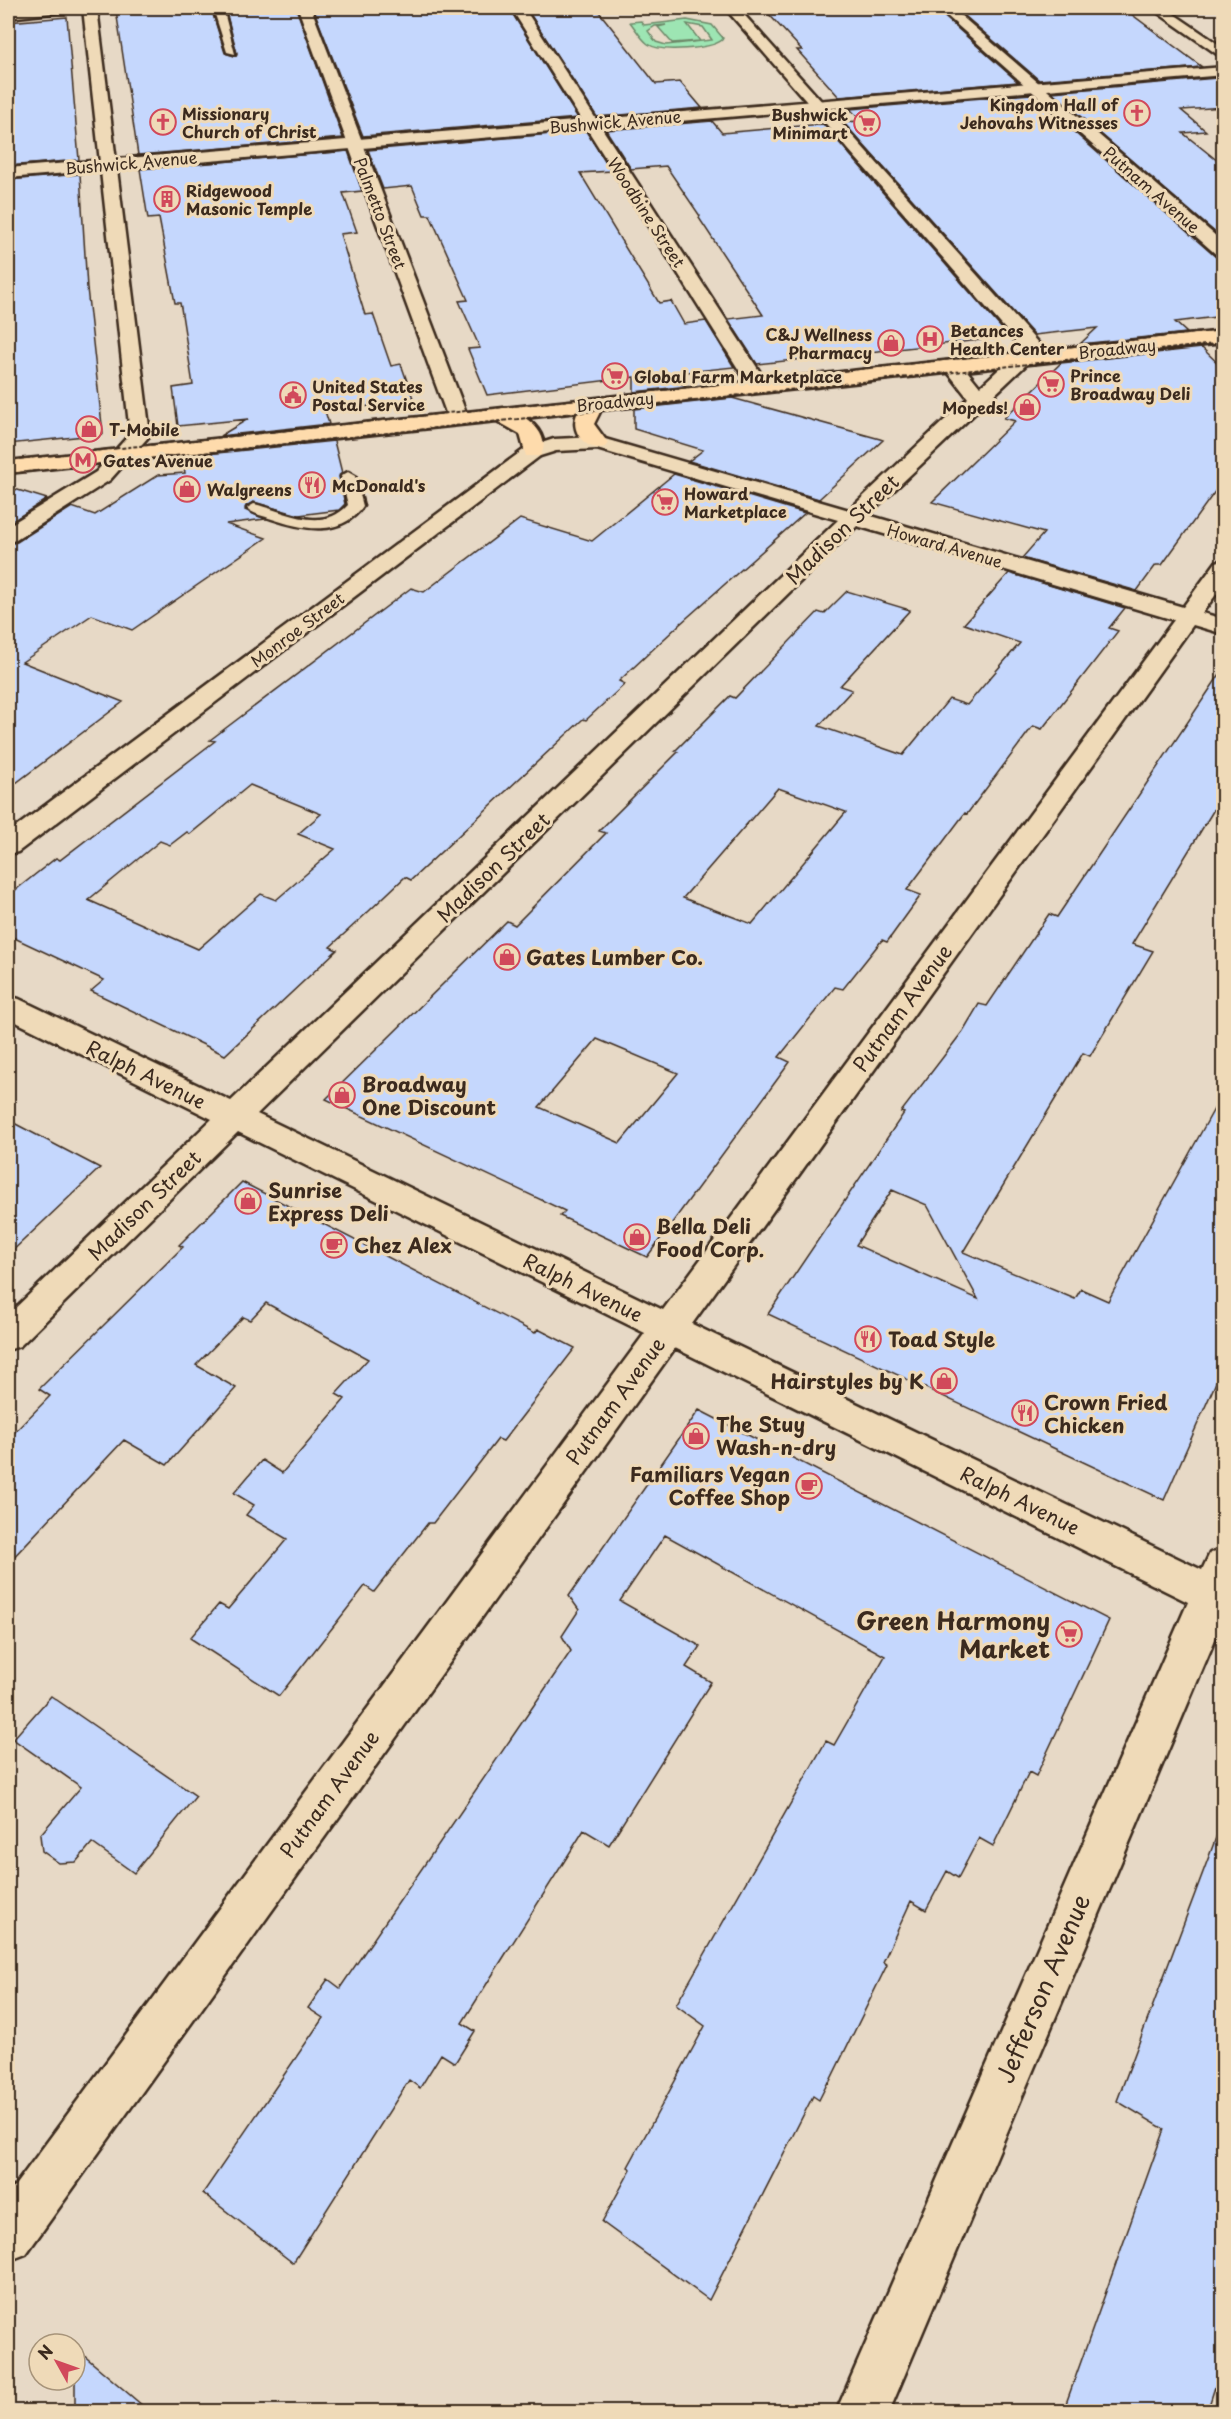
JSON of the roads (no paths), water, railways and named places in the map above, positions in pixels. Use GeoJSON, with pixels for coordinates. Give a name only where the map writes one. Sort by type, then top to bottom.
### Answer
{"type":"FeatureCollection","features":[{"type":"Feature","properties":{"kind":"main road","name":"Broadway"},"geometry":{"type":"LineString","coordinates":[[8,467],[1224,337]]}},
{"type":"Feature","properties":{"kind":"main road"},"geometry":{"type":"LineString","coordinates":[[595,404],[585,413],[583,423],[587,434],[598,443]]}},
{"type":"Feature","properties":{"kind":"main road"},"geometry":{"type":"LineString","coordinates":[[496,414],[514,420],[529,429],[535,439],[532,452]]}},
{"type":"Feature","properties":{"kind":"street"},"geometry":{"type":"LineString","coordinates":[[8,14],[61,8]]}},
{"type":"Feature","properties":{"kind":"street"},"geometry":{"type":"LineString","coordinates":[[8,535],[103,476],[140,435],[90,8]]}},
{"type":"Feature","properties":{"kind":"street","name":"Palmetto Street"},"geometry":{"type":"LineString","coordinates":[[304,8],[458,418]]}},
{"type":"Feature","properties":{"kind":"street","name":"Woodbine Street"},"geometry":{"type":"LineString","coordinates":[[517,8],[759,386]]}},
{"type":"Feature","properties":{"kind":"street"},"geometry":{"type":"LineString","coordinates":[[731,8],[817,105],[1031,358]]}},
{"type":"Feature","properties":{"kind":"street","name":"Putnam Avenue"},"geometry":{"type":"LineString","coordinates":[[944,8],[1224,252]]}},
{"type":"Feature","properties":{"kind":"street"},"geometry":{"type":"LineString","coordinates":[[1157,8],[1224,55]]}},
{"type":"Feature","properties":{"kind":"street","name":"Bushwick Avenue"},"geometry":{"type":"LineString","coordinates":[[8,173],[1224,71]]}},
{"type":"Feature","properties":{"kind":"street","name":"Madison Street"},"geometry":{"type":"LineString","coordinates":[[8,1336],[853,518],[980,399],[1031,358]]}},
{"type":"Feature","properties":{"kind":"street"},"geometry":{"type":"LineString","coordinates":[[953,366],[980,399]]}},
{"type":"Feature","properties":{"kind":"street","name":"Howard Avenue"},"geometry":{"type":"LineString","coordinates":[[598,443],[1224,627]]}},
{"type":"Feature","properties":{"kind":"street","name":"Monroe Street"},"geometry":{"type":"LineString","coordinates":[[8,846],[532,452],[554,445],[598,443]]}},
{"type":"Feature","properties":{"kind":"street","name":"Putnam Avenue"},"geometry":{"type":"LineString","coordinates":[[8,2236],[1224,567]]}},
{"type":"Feature","properties":{"kind":"street","name":"Ralph Avenue"},"geometry":{"type":"LineString","coordinates":[[8,1006],[668,1329],[1219,1586]]}},
{"type":"Feature","properties":{"kind":"street","name":"Jefferson Avenue"},"geometry":{"type":"LineString","coordinates":[[862,2412],[1219,1586]]}},
{"type":"Feature","properties":{"kind":"lane"},"geometry":{"type":"LineString","coordinates":[[218,8],[232,52]]}},
{"type":"Feature","properties":{"kind":"lane"},"geometry":{"type":"LineString","coordinates":[[254,508],[308,524],[344,518],[356,506],[348,476]]}},
{"type":"Feature","properties":{"kind":"railway"},"geometry":{"type":"LineString","coordinates":[[8,460],[1224,330]]}},
{"type":"Feature","properties":{"kind":"railway"},"geometry":{"type":"LineString","coordinates":[[8,474],[1224,343]]}},
{"type":"Feature","properties":{"kind":"place","name":"Kingdom Hall of Jehovahs Witnesses"},"geometry":{"type":"Point","coordinates":[1137,113]}},
{"type":"Feature","properties":{"kind":"place","name":"Missionary Church of Christ"},"geometry":{"type":"Point","coordinates":[163,122]}},
{"type":"Feature","properties":{"kind":"place","name":"Bushwick Minimart"},"geometry":{"type":"Point","coordinates":[867,123]}},
{"type":"Feature","properties":{"kind":"place","name":"Ridgewood Masonic Temple"},"geometry":{"type":"Point","coordinates":[167,199]}},
{"type":"Feature","properties":{"kind":"place","name":"Betances Health Center"},"geometry":{"type":"Point","coordinates":[930,339]}},
{"type":"Feature","properties":{"kind":"place","name":"C&J Wellness Pharmacy"},"geometry":{"type":"Point","coordinates":[891,343]}},
{"type":"Feature","properties":{"kind":"place","name":"Global Farm Marketplace"},"geometry":{"type":"Point","coordinates":[615,376]}},
{"type":"Feature","properties":{"kind":"place","name":"Prince Broadway Deli"},"geometry":{"type":"Point","coordinates":[1051,384]}},
{"type":"Feature","properties":{"kind":"place","name":"United States Postal Service"},"geometry":{"type":"Point","coordinates":[293,395]}},
{"type":"Feature","properties":{"kind":"place","name":"Mopeds!"},"geometry":{"type":"Point","coordinates":[1027,407]}},
{"type":"Feature","properties":{"kind":"place","name":"T-Mobile"},"geometry":{"type":"Point","coordinates":[89,429]}},
{"type":"Feature","properties":{"kind":"place","name":"Gates Avenue"},"geometry":{"type":"Point","coordinates":[83,460]}},
{"type":"Feature","properties":{"kind":"place","name":"McDonald's"},"geometry":{"type":"Point","coordinates":[312,485]}},
{"type":"Feature","properties":{"kind":"place","name":"Walgreens"},"geometry":{"type":"Point","coordinates":[187,489]}},
{"type":"Feature","properties":{"kind":"place","name":"Howard Marketplace"},"geometry":{"type":"Point","coordinates":[665,502]}},
{"type":"Feature","properties":{"kind":"place","name":"Gates Lumber Co."},"geometry":{"type":"Point","coordinates":[507,957]}},
{"type":"Feature","properties":{"kind":"place","name":"Broadway One Discount"},"geometry":{"type":"Point","coordinates":[342,1095]}},
{"type":"Feature","properties":{"kind":"place","name":"Sunrise Express Deli"},"geometry":{"type":"Point","coordinates":[248,1201]}},
{"type":"Feature","properties":{"kind":"place","name":"Bella Deli Food Corp."},"geometry":{"type":"Point","coordinates":[637,1237]}},
{"type":"Feature","properties":{"kind":"place","name":"Chez Alex"},"geometry":{"type":"Point","coordinates":[334,1245]}},
{"type":"Feature","properties":{"kind":"place","name":"Toad Style"},"geometry":{"type":"Point","coordinates":[868,1339]}},
{"type":"Feature","properties":{"kind":"place","name":"Hairstyles by K"},"geometry":{"type":"Point","coordinates":[944,1381]}},
{"type":"Feature","properties":{"kind":"place","name":"Crown Fried Chicken"},"geometry":{"type":"Point","coordinates":[1025,1413]}},
{"type":"Feature","properties":{"kind":"place","name":"The Stuy Wash-n-dry"},"geometry":{"type":"Point","coordinates":[696,1436]}},
{"type":"Feature","properties":{"kind":"place","name":"Familiars Vegan Coffee Shop"},"geometry":{"type":"Point","coordinates":[809,1486]}},
{"type":"Feature","properties":{"kind":"place","name":"Green Harmony Market"},"geometry":{"type":"Point","coordinates":[1069,1634]}}]}
